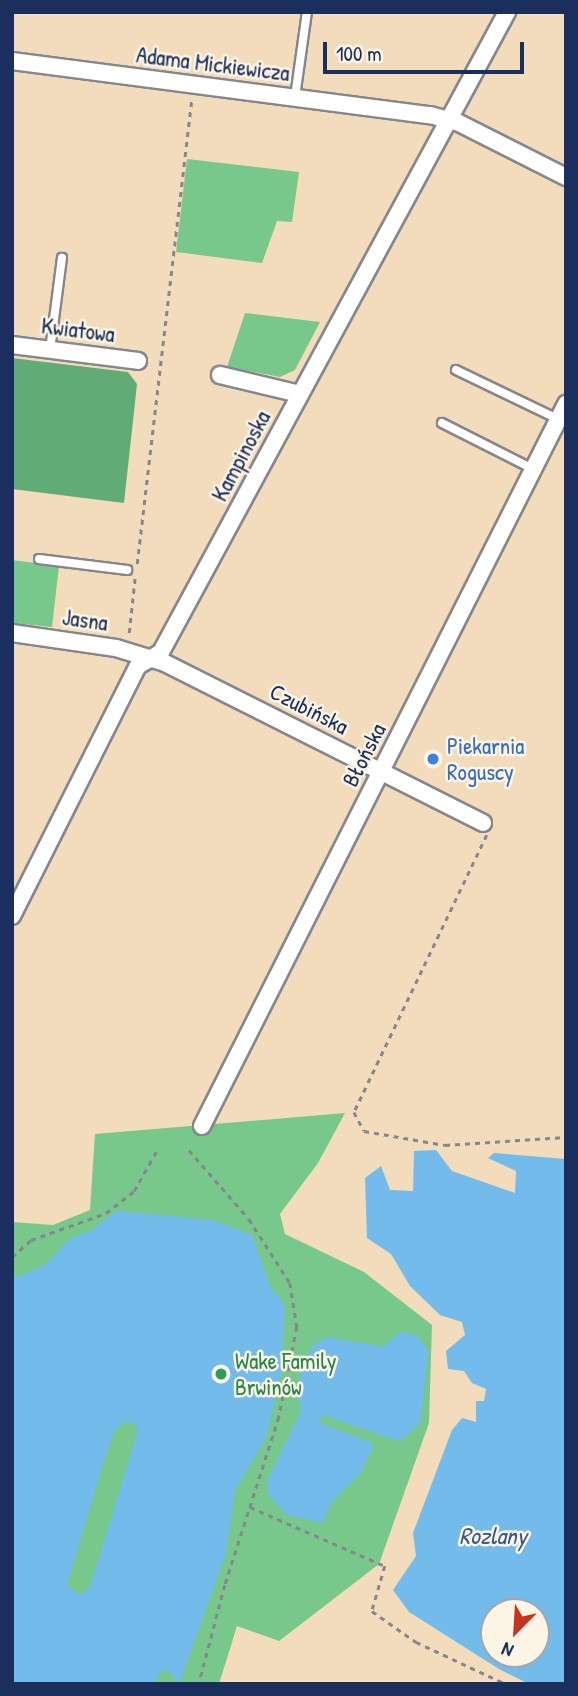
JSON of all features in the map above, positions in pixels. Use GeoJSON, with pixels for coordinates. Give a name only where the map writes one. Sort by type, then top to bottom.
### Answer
{"type":"FeatureCollection","features":[{"type":"Feature","properties":{"kind":"street","name":"Kampinoska"},"geometry":{"type":"LineString","coordinates":[[12,916],[138,666],[161,652],[508,12]]}},
{"type":"Feature","properties":{"kind":"street","name":"Adama Mickiewicza"},"geometry":{"type":"LineString","coordinates":[[12,61],[295,97],[449,120],[566,177]]}},
{"type":"Feature","properties":{"kind":"street","name":"Kwiatowa"},"geometry":{"type":"LineString","coordinates":[[12,345],[138,361]]}},
{"type":"Feature","properties":{"kind":"street"},"geometry":{"type":"LineString","coordinates":[[220,375],[300,394]]}},
{"type":"Feature","properties":{"kind":"street","name":"Błońska"},"geometry":{"type":"LineString","coordinates":[[202,1126],[566,404]]}},
{"type":"Feature","properties":{"kind":"street","name":"Jasna"},"geometry":{"type":"LineString","coordinates":[[12,634],[116,648],[150,659]]}},
{"type":"Feature","properties":{"kind":"street","name":"Czubińska"},"geometry":{"type":"LineString","coordinates":[[150,659],[382,771],[482,823]]}},
{"type":"Feature","properties":{"kind":"lane"},"geometry":{"type":"LineString","coordinates":[[295,97],[307,12]]}},
{"type":"Feature","properties":{"kind":"lane"},"geometry":{"type":"LineString","coordinates":[[50,350],[62,258]]}},
{"type":"Feature","properties":{"kind":"lane"},"geometry":{"type":"LineString","coordinates":[[456,370],[558,419]]}},
{"type":"Feature","properties":{"kind":"lane"},"geometry":{"type":"LineString","coordinates":[[442,423],[533,468]]}},
{"type":"Feature","properties":{"kind":"lane"},"geometry":{"type":"LineString","coordinates":[[39,559],[127,570]]}},
{"type":"Feature","properties":{"kind":"path"},"geometry":{"type":"LineString","coordinates":[[128,633],[192,92],[199,92]]}},
{"type":"Feature","properties":{"kind":"path"},"geometry":{"type":"LineString","coordinates":[[482,823],[488,829],[486,845],[354,1112],[364,1131],[445,1145],[566,1136]]}},
{"type":"Feature","properties":{"kind":"path"},"geometry":{"type":"LineString","coordinates":[[189,1150],[249,1219],[290,1283],[297,1327],[279,1417],[199,1684]]}},
{"type":"Feature","properties":{"kind":"path"},"geometry":{"type":"LineString","coordinates":[[12,1257],[31,1240],[106,1213],[134,1191],[156,1152]]}},
{"type":"Feature","properties":{"kind":"path"},"geometry":{"type":"LineString","coordinates":[[250,1507],[384,1566],[372,1611],[416,1642],[506,1684]]}},
{"type":"Feature","properties":{"kind":"green space"},"geometry":{"type":"Polygon","coordinates":[[[187,159],[299,172],[292,222],[277,221],[262,263],[176,252],[187,159]]]}},
{"type":"Feature","properties":{"kind":"green space"},"geometry":{"type":"Polygon","coordinates":[[[245,313],[320,322],[295,370],[280,377],[227,367],[245,313]]]}},
{"type":"Feature","properties":{"kind":"green space"},"geometry":{"type":"Polygon","coordinates":[[[12,358],[128,372],[137,384],[124,503],[12,489],[12,358]]]}},
{"type":"Feature","properties":{"kind":"green space"},"geometry":{"type":"Polygon","coordinates":[[[12,560],[59,566],[52,627],[12,623],[12,560]]]}},
{"type":"Feature","properties":{"kind":"green space","name":"Wake Family Brwinów"},"geometry":{"type":"Polygon","coordinates":[[[345,1113],[318,1163],[280,1214],[285,1234],[364,1272],[432,1325],[429,1423],[379,1564],[279,1641],[237,1626],[219,1684],[12,1684],[12,1222],[53,1225],[90,1210],[95,1134],[345,1113]]]}},
{"type":"Feature","properties":{"kind":"water","name":"Rozlany"},"geometry":{"type":"Polygon","coordinates":[[[436,1150],[452,1171],[515,1193],[516,1171],[488,1158],[494,1153],[566,1159],[566,1684],[529,1684],[497,1668],[550,1668],[550,1598],[480,1598],[480,1657],[409,1612],[393,1590],[416,1556],[413,1533],[452,1430],[462,1418],[476,1422],[476,1401],[484,1401],[486,1389],[472,1383],[464,1371],[448,1369],[446,1351],[465,1335],[462,1322],[440,1315],[410,1286],[391,1254],[367,1238],[365,1178],[381,1166],[390,1190],[413,1191],[414,1151],[436,1150]]]}},
{"type":"Feature","properties":{"kind":"water"},"geometry":{"type":"Polygon","coordinates":[[[116,1211],[213,1220],[252,1235],[270,1286],[285,1305],[281,1374],[266,1438],[235,1490],[226,1553],[181,1679],[177,1682],[169,1671],[161,1671],[154,1684],[12,1684],[12,1279],[45,1265],[70,1239],[92,1230],[116,1211]],[[125,1422],[115,1430],[109,1445],[67,1585],[78,1594],[87,1591],[91,1583],[136,1437],[137,1425],[125,1422]]]}},
{"type":"Feature","properties":{"kind":"water"},"geometry":{"type":"Polygon","coordinates":[[[401,1331],[417,1336],[428,1350],[421,1421],[404,1439],[395,1440],[323,1415],[319,1421],[325,1425],[371,1442],[373,1447],[361,1472],[333,1501],[322,1523],[287,1515],[268,1495],[267,1481],[299,1415],[301,1405],[294,1393],[311,1347],[327,1337],[383,1347],[401,1331]]]}},
{"type":"Feature","properties":{"kind":"place","name":"Piekarnia Roguscy"},"geometry":{"type":"Point","coordinates":[433,759]}},
{"type":"Feature","properties":{"kind":"place","name":"Wake Family Brwinów"},"geometry":{"type":"Point","coordinates":[221,1374]}}]}
